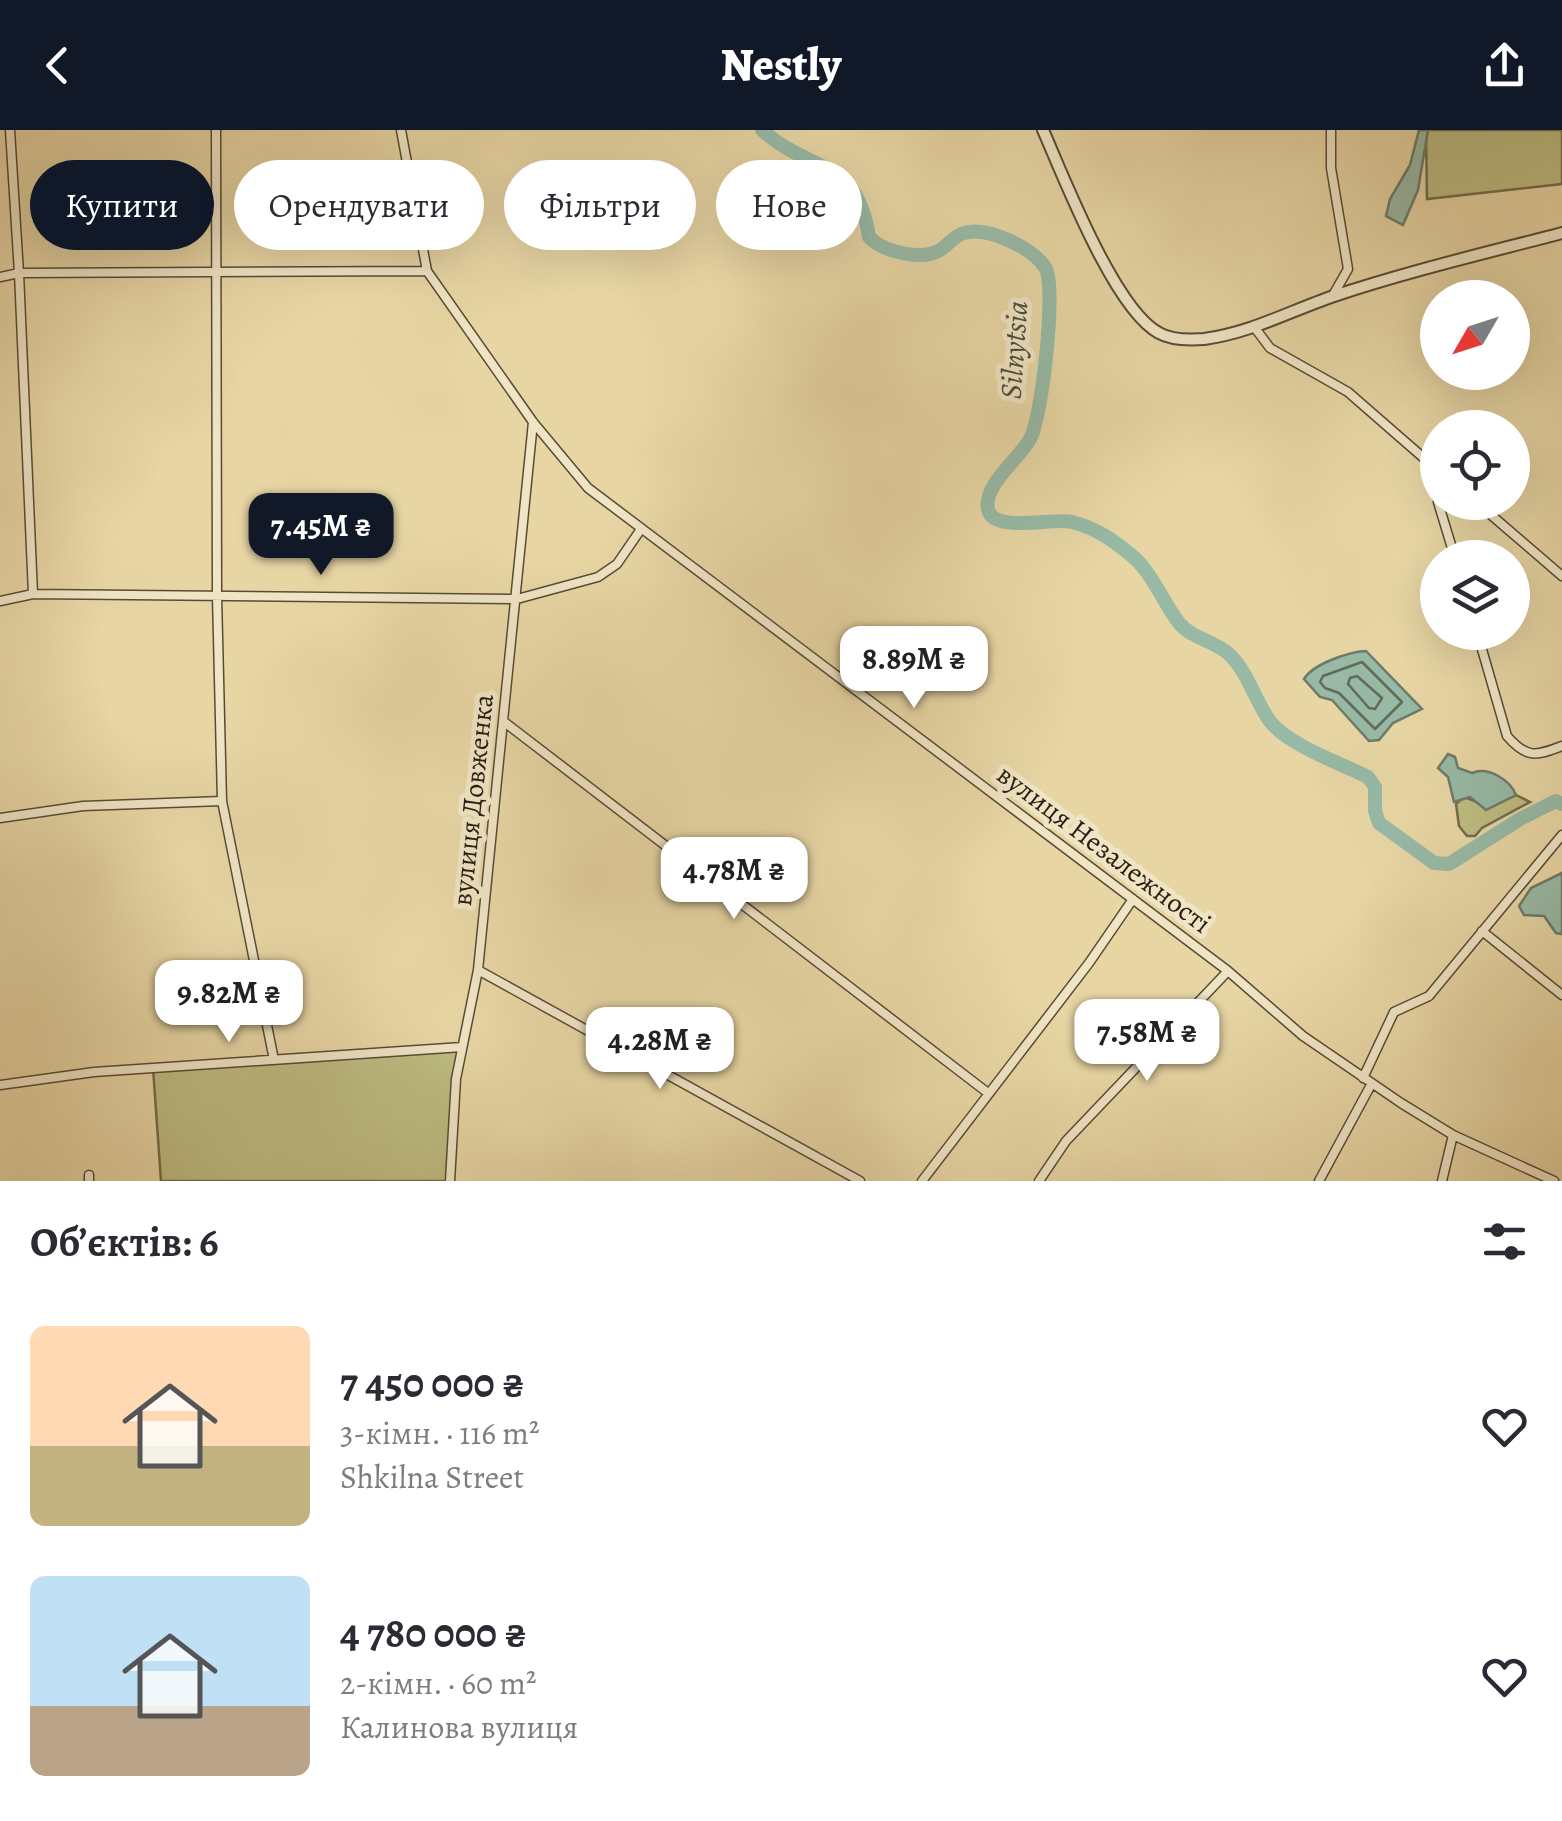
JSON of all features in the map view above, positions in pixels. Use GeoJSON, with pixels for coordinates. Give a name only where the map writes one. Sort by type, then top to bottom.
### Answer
{"type":"FeatureCollection","features":[{"type":"Feature","properties":{"kind":"street"},"geometry":{"type":"LineString","coordinates":[[10,130],[33,594]]}},
{"type":"Feature","properties":{"kind":"street"},"geometry":{"type":"LineString","coordinates":[[216,130],[217,596],[222,801],[274,1060]]}},
{"type":"Feature","properties":{"kind":"street","name":"вулиця Незалежності"},"geometry":{"type":"LineString","coordinates":[[401,130],[428,271],[533,422],[588,488],[1133,898],[1228,971],[1303,1036],[1452,1135],[1554,1181]]}},
{"type":"Feature","properties":{"kind":"street"},"geometry":{"type":"LineString","coordinates":[[1043,130],[1106,266],[1133,311],[1158,333],[1177,338],[1202,339],[1255,328],[1332,297],[1562,233]]}},
{"type":"Feature","properties":{"kind":"street"},"geometry":{"type":"LineString","coordinates":[[1331,130],[1330,168],[1348,269],[1332,297]]}},
{"type":"Feature","properties":{"kind":"street"},"geometry":{"type":"LineString","coordinates":[[0,277],[20,273],[428,271]]}},
{"type":"Feature","properties":{"kind":"street"},"geometry":{"type":"LineString","coordinates":[[1255,328],[1270,348],[1348,392],[1420,455]]}},
{"type":"Feature","properties":{"kind":"street","name":"вулиця Довженка"},"geometry":{"type":"LineString","coordinates":[[450,1181],[456,1080],[478,970],[533,422]]}},
{"type":"Feature","properties":{"kind":"street"},"geometry":{"type":"LineString","coordinates":[[1497,520],[1562,576]]}},
{"type":"Feature","properties":{"kind":"street"},"geometry":{"type":"LineString","coordinates":[[0,602],[33,594],[517,599],[598,578],[617,564],[641,529]]}},
{"type":"Feature","properties":{"kind":"street"},"geometry":{"type":"LineString","coordinates":[[1482,650],[1507,736],[1530,754],[1562,746]]}},
{"type":"Feature","properties":{"kind":"street"},"geometry":{"type":"LineString","coordinates":[[503,721],[988,1092]]}},
{"type":"Feature","properties":{"kind":"street"},"geometry":{"type":"LineString","coordinates":[[0,818],[82,806],[222,801]]}},
{"type":"Feature","properties":{"kind":"street"},"geometry":{"type":"LineString","coordinates":[[1363,1078],[1394,1012],[1429,996],[1562,835]]}},
{"type":"Feature","properties":{"kind":"street"},"geometry":{"type":"LineString","coordinates":[[922,1181],[1089,963],[1133,898]]}},
{"type":"Feature","properties":{"kind":"street"},"geometry":{"type":"LineString","coordinates":[[1482,931],[1562,995]]}},
{"type":"Feature","properties":{"kind":"street"},"geometry":{"type":"LineString","coordinates":[[478,970],[860,1181]]}},
{"type":"Feature","properties":{"kind":"street"},"geometry":{"type":"LineString","coordinates":[[1038,1181],[1066,1141],[1228,971]]}},
{"type":"Feature","properties":{"kind":"street"},"geometry":{"type":"LineString","coordinates":[[0,1085],[94,1072],[462,1047]]}},
{"type":"Feature","properties":{"kind":"street"},"geometry":{"type":"LineString","coordinates":[[1319,1181],[1372,1083]]}},
{"type":"Feature","properties":{"kind":"street"},"geometry":{"type":"LineString","coordinates":[[1442,1181],[1452,1135]]}},
{"type":"Feature","properties":{"kind":"shaded area"},"geometry":{"type":"Polygon","coordinates":[[[1426,130],[1562,130],[1562,184],[1427,199],[1426,130]]]}},
{"type":"Feature","properties":{"kind":"shaded area"},"geometry":{"type":"Polygon","coordinates":[[[1516,795],[1530,802],[1482,828],[1475,836],[1467,836],[1459,826],[1456,804],[1464,797],[1490,807],[1516,795]]]}},
{"type":"Feature","properties":{"kind":"shaded area"},"geometry":{"type":"Polygon","coordinates":[[[462,1047],[450,1181],[161,1181],[153,1068],[462,1047]]]}},
{"type":"Feature","properties":{"kind":"water"},"geometry":{"type":"Polygon","coordinates":[[[1419,130],[1428,130],[1418,190],[1403,225],[1386,216],[1390,199],[1410,165],[1419,130]]]}},
{"type":"Feature","properties":{"kind":"water"},"geometry":{"type":"Polygon","coordinates":[[[1366,651],[1422,709],[1393,723],[1379,740],[1369,741],[1332,700],[1320,697],[1304,679],[1332,660],[1366,651]]]}},
{"type":"Feature","properties":{"kind":"water"},"geometry":{"type":"Polygon","coordinates":[[[1448,754],[1455,757],[1458,768],[1498,776],[1516,795],[1486,810],[1470,797],[1454,802],[1448,777],[1438,768],[1448,754]]]}},
{"type":"Feature","properties":{"kind":"water"},"geometry":{"type":"Polygon","coordinates":[[[1562,873],[1561,934],[1544,916],[1524,915],[1519,906],[1531,888],[1562,873]]]}},
{"type":"Feature","properties":{"kind":"waterway","name":"Silnytsia"},"geometry":{"type":"LineString","coordinates":[[762,130],[843,180],[863,211],[869,237],[883,247],[923,255],[940,250],[961,234],[985,233],[1020,246],[1045,267],[1049,324],[1035,426],[1025,447],[991,491],[988,509],[992,517],[1012,523],[1072,522],[1096,531],[1124,550],[1139,562],[1184,628],[1224,650],[1236,662],[1277,729],[1368,777],[1375,787],[1379,823],[1434,863],[1449,864],[1520,819],[1556,801],[1562,804]]}}]}
